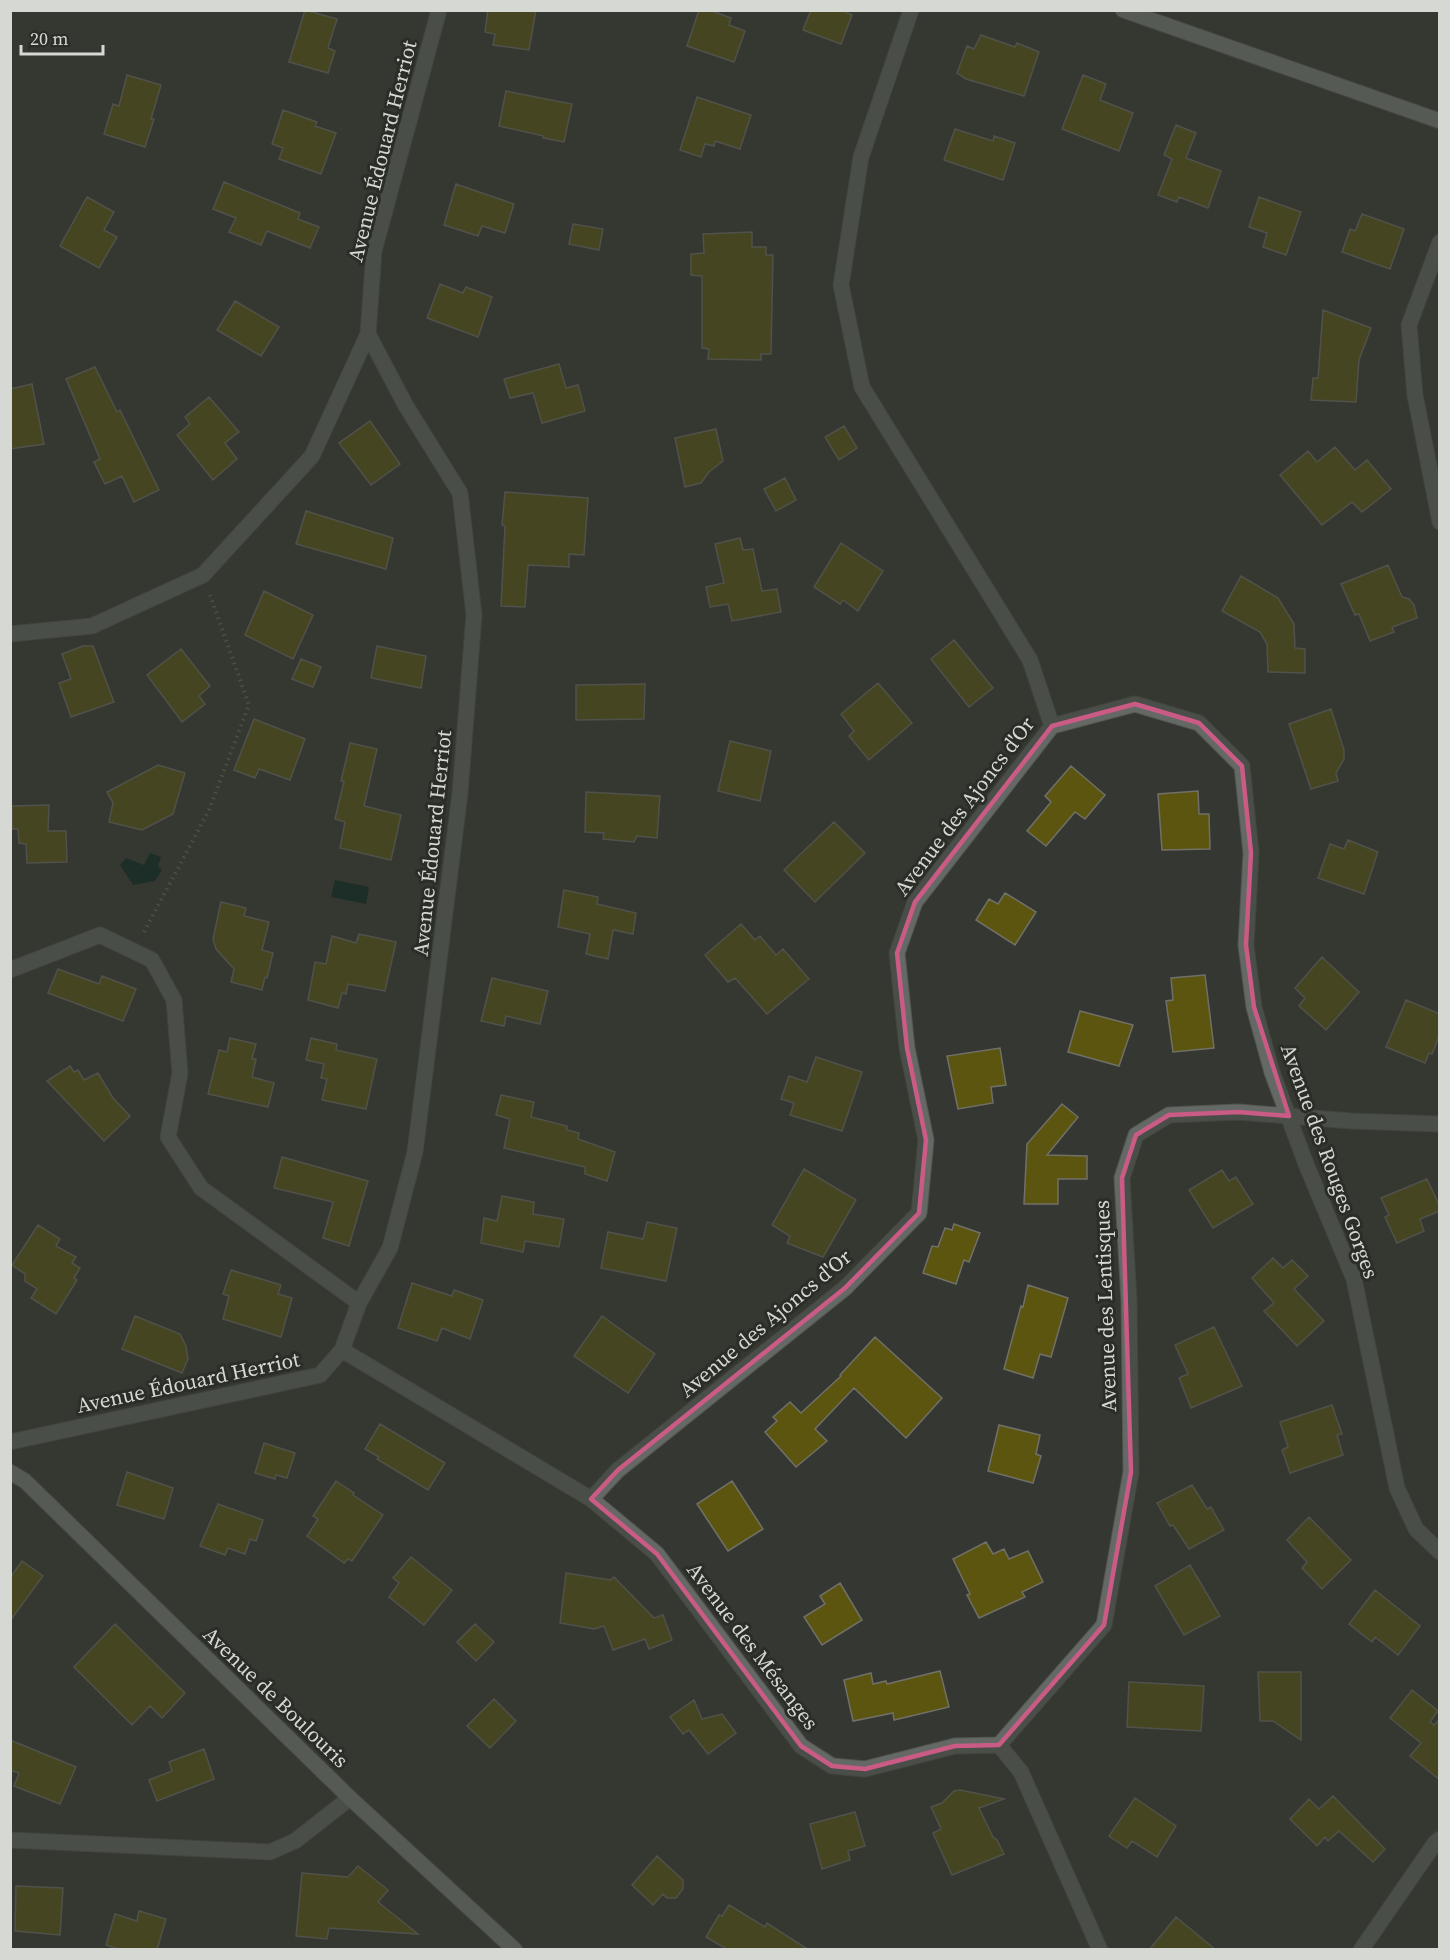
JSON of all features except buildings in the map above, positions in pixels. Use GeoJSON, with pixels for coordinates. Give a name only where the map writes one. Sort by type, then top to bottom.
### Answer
{"type":"FeatureCollection","features":[{"type":"Feature","properties":{"kind":"street","name":"Avenue Édouard Herriot"},"geometry":{"type":"LineString","coordinates":[[10,1442],[320,1375],[342,1350],[359,1304],[390,1248],[415,1152],[460,793],[474,615],[460,493],[406,406],[368,334],[374,251],[439,10]]}},
{"type":"Feature","properties":{"kind":"street","name":"Avenue des Ajoncs d'Or"},"geometry":{"type":"LineString","coordinates":[[591,1499],[618,1470],[845,1288],[919,1213],[926,1140],[907,1048],[897,952],[915,902],[1052,726],[1030,660],[862,387],[843,296],[841,285],[861,157],[911,10]]}},
{"type":"Feature","properties":{"kind":"street"},"geometry":{"type":"LineString","coordinates":[[1123,10],[1440,121]]}},
{"type":"Feature","properties":{"kind":"street"},"geometry":{"type":"LineString","coordinates":[[1440,242],[1409,325],[1415,395],[1440,522]]}},
{"type":"Feature","properties":{"kind":"street"},"geometry":{"type":"LineString","coordinates":[[10,634],[92,626],[202,575],[312,456],[368,334]]}},
{"type":"Feature","properties":{"kind":"street","name":"Avenue des Rouges Gorges"},"geometry":{"type":"LineString","coordinates":[[1052,726],[1135,704],[1199,723],[1242,766],[1251,853],[1246,945],[1254,1007],[1272,1072],[1288,1116],[1354,1279],[1397,1488],[1416,1529],[1440,1552]]}},
{"type":"Feature","properties":{"kind":"street"},"geometry":{"type":"LineString","coordinates":[[10,970],[100,935],[152,960],[174,1000],[180,1073],[168,1137],[201,1188],[359,1304]]}},
{"type":"Feature","properties":{"kind":"street","name":"Avenue des Lentisques"},"geometry":{"type":"LineString","coordinates":[[999,1745],[1104,1625],[1131,1473],[1129,1301],[1122,1178],[1136,1135],[1169,1115],[1238,1112],[1351,1121],[1440,1124]]}},
{"type":"Feature","properties":{"kind":"street","name":"Avenue des Mésanges"},"geometry":{"type":"LineString","coordinates":[[342,1350],[591,1499],[657,1554],[801,1746],[832,1766],[865,1769],[955,1746],[999,1745]]}},
{"type":"Feature","properties":{"kind":"street","name":"Avenue de Boulouris"},"geometry":{"type":"LineString","coordinates":[[10,1472],[25,1481],[350,1798],[515,1950]]}},
{"type":"Feature","properties":{"kind":"street"},"geometry":{"type":"LineString","coordinates":[[999,1745],[1022,1772],[1100,1950]]}},
{"type":"Feature","properties":{"kind":"street"},"geometry":{"type":"LineString","coordinates":[[10,1840],[270,1852],[295,1841],[350,1798]]}},
{"type":"Feature","properties":{"kind":"street"},"geometry":{"type":"LineString","coordinates":[[1361,1950],[1435,1842],[1440,1839]]}},
{"type":"Feature","properties":{"kind":"path"},"geometry":{"type":"LineString","coordinates":[[134,951],[209,810],[249,705],[202,575]]}},
{"type":"Feature","properties":{"kind":"highlighted area"},"geometry":{"type":"Polygon","coordinates":[[[1135,704],[1199,723],[1242,766],[1251,853],[1246,945],[1254,1007],[1289,1116],[1238,1112],[1169,1115],[1136,1135],[1122,1178],[1131,1472],[1104,1625],[999,1745],[955,1746],[865,1769],[832,1766],[801,1746],[657,1554],[591,1499],[618,1470],[845,1288],[919,1213],[926,1140],[907,1048],[897,953],[915,902],[1052,726],[1135,704]]]}},
{"type":"Feature","properties":{"kind":"water"},"geometry":{"type":"Polygon","coordinates":[[[150,853],[161,857],[158,866],[162,870],[155,881],[133,885],[120,865],[126,858],[144,865],[150,853]]]}},
{"type":"Feature","properties":{"kind":"water"},"geometry":{"type":"Polygon","coordinates":[[[335,880],[369,887],[366,904],[331,897],[335,880]]]}}]}
